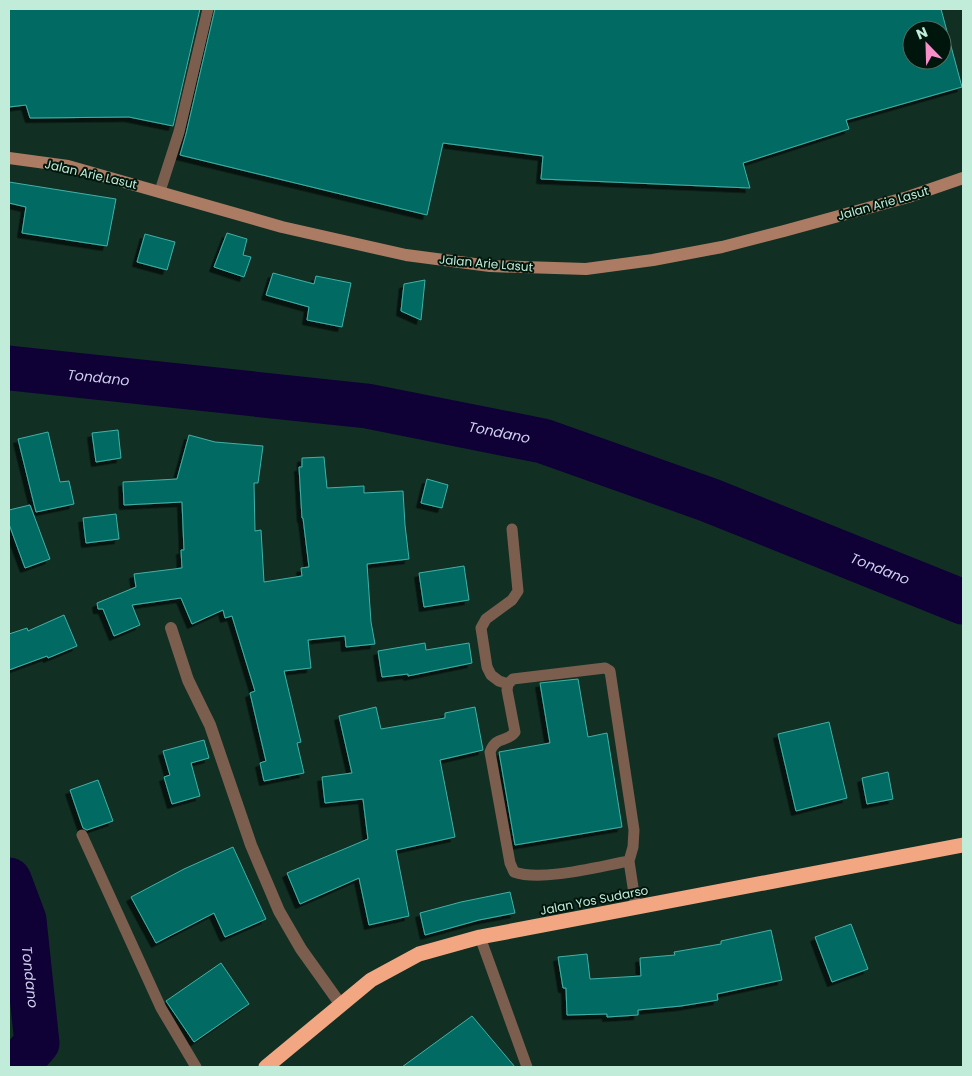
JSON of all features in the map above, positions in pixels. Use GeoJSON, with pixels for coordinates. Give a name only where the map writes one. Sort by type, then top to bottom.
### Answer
{"type":"FeatureCollection","features":[{"type":"Feature","properties":{"kind":"highway","name":"Jalan Yos Sudarso"},"geometry":{"type":"LineString","coordinates":[[266,1067],[371,980],[419,954],[480,937],[963,845]]}},
{"type":"Feature","properties":{"kind":"main road","name":"Jalan Arie Lasut"},"geometry":{"type":"LineString","coordinates":[[9,158],[68,166],[282,227],[406,255],[490,266],[586,269],[653,260],[740,242],[908,197],[963,178]]}},
{"type":"Feature","properties":{"kind":"street"},"geometry":{"type":"LineString","coordinates":[[171,628],[188,680],[216,743],[251,846],[279,911],[301,948],[341,1005]]}},
{"type":"Feature","properties":{"kind":"lane"},"geometry":{"type":"LineString","coordinates":[[160,191],[179,132],[208,9]]}},
{"type":"Feature","properties":{"kind":"lane"},"geometry":{"type":"LineString","coordinates":[[508,684],[499,681],[491,675],[487,667],[481,628],[486,619],[512,600],[518,591],[512,529]]}},
{"type":"Feature","properties":{"kind":"lane"},"geometry":{"type":"LineString","coordinates":[[630,861],[551,874],[523,876],[514,872],[510,863],[490,752],[492,745],[496,741],[512,736],[515,732],[507,690],[508,684],[513,679],[606,668],[610,671],[634,830],[630,861],[636,907]]}},
{"type":"Feature","properties":{"kind":"lane"},"geometry":{"type":"LineString","coordinates":[[82,835],[160,1008],[196,1067]]}},
{"type":"Feature","properties":{"kind":"lane"},"geometry":{"type":"LineString","coordinates":[[480,937],[527,1067]]}},
{"type":"Feature","properties":{"kind":"building"},"geometry":{"type":"Polygon","coordinates":[[[9,9],[200,9],[173,126],[129,117],[30,118],[26,105],[9,107],[9,9]]]}},
{"type":"Feature","properties":{"kind":"building"},"geometry":{"type":"Polygon","coordinates":[[[215,9],[941,9],[944,20],[902,20],[902,70],[952,70],[952,50],[962,87],[846,120],[849,129],[743,163],[750,188],[541,179],[543,156],[443,143],[427,215],[180,155],[215,9]]]}},
{"type":"Feature","properties":{"kind":"building"},"geometry":{"type":"Polygon","coordinates":[[[9,182],[116,199],[107,246],[22,233],[26,207],[9,203],[9,182]]]}},
{"type":"Feature","properties":{"kind":"building"},"geometry":{"type":"Polygon","coordinates":[[[227,233],[247,239],[243,255],[251,257],[244,277],[214,267],[227,233]]]}},
{"type":"Feature","properties":{"kind":"building"},"geometry":{"type":"Polygon","coordinates":[[[145,234],[175,242],[167,270],[137,262],[145,234]]]}},
{"type":"Feature","properties":{"kind":"building"},"geometry":{"type":"Polygon","coordinates":[[[273,273],[314,284],[316,276],[351,283],[342,327],[307,320],[309,307],[266,295],[273,273]]]}},
{"type":"Feature","properties":{"kind":"building"},"geometry":{"type":"Polygon","coordinates":[[[425,280],[421,320],[401,311],[404,284],[425,280]]]}},
{"type":"Feature","properties":{"kind":"building"},"geometry":{"type":"Polygon","coordinates":[[[118,430],[121,458],[96,462],[92,433],[118,430]]]}},
{"type":"Feature","properties":{"kind":"building"},"geometry":{"type":"Polygon","coordinates":[[[48,432],[60,482],[69,481],[74,504],[36,512],[18,439],[48,432]]]}},
{"type":"Feature","properties":{"kind":"building"},"geometry":{"type":"Polygon","coordinates":[[[189,435],[215,442],[263,446],[258,483],[254,483],[255,531],[261,530],[264,582],[302,576],[301,568],[309,567],[302,518],[299,467],[302,467],[302,458],[324,457],[327,488],[364,486],[364,493],[403,491],[409,559],[367,564],[371,622],[375,644],[346,647],[345,636],[308,640],[311,668],[284,671],[301,742],[297,743],[304,773],[264,781],[260,763],[266,761],[250,693],[255,691],[232,616],[225,618],[223,610],[192,624],[181,598],[132,605],[140,625],[114,636],[103,609],[98,609],[97,603],[136,587],[134,574],[182,568],[181,550],[184,550],[182,502],[124,505],[123,482],[177,479],[189,435]]]}},
{"type":"Feature","properties":{"kind":"building"},"geometry":{"type":"Polygon","coordinates":[[[427,479],[448,485],[442,508],[421,503],[427,479]]]}},
{"type":"Feature","properties":{"kind":"building"},"geometry":{"type":"Polygon","coordinates":[[[30,505],[50,559],[25,568],[9,524],[9,510],[30,505]]]}},
{"type":"Feature","properties":{"kind":"building"},"geometry":{"type":"Polygon","coordinates":[[[116,514],[119,539],[86,543],[83,518],[116,514]]]}},
{"type":"Feature","properties":{"kind":"building"},"geometry":{"type":"Polygon","coordinates":[[[464,566],[469,600],[424,607],[419,573],[464,566]]]}},
{"type":"Feature","properties":{"kind":"building"},"geometry":{"type":"Polygon","coordinates":[[[64,615],[77,646],[48,658],[47,656],[9,670],[9,634],[27,628],[28,631],[64,615]]]}},
{"type":"Feature","properties":{"kind":"building"},"geometry":{"type":"Polygon","coordinates":[[[425,643],[426,650],[469,643],[472,663],[408,676],[408,674],[382,677],[378,651],[425,643]]]}},
{"type":"Feature","properties":{"kind":"building"},"geometry":{"type":"Polygon","coordinates":[[[578,679],[588,737],[607,733],[622,827],[515,845],[499,752],[550,743],[540,683],[578,679]]]}},
{"type":"Feature","properties":{"kind":"building"},"geometry":{"type":"Polygon","coordinates":[[[376,707],[381,729],[445,718],[445,713],[475,707],[483,750],[440,760],[455,837],[396,850],[409,916],[369,925],[359,878],[300,904],[287,873],[368,839],[363,799],[325,803],[322,777],[352,773],[339,716],[376,707]]]}},
{"type":"Feature","properties":{"kind":"building"},"geometry":{"type":"Polygon","coordinates":[[[829,722],[847,798],[796,811],[778,734],[829,722]]]}},
{"type":"Feature","properties":{"kind":"building"},"geometry":{"type":"Polygon","coordinates":[[[204,740],[209,758],[191,763],[200,796],[172,804],[164,777],[170,775],[163,751],[204,740]]]}},
{"type":"Feature","properties":{"kind":"building"},"geometry":{"type":"Polygon","coordinates":[[[888,772],[893,799],[867,804],[862,778],[888,772]]]}},
{"type":"Feature","properties":{"kind":"building"},"geometry":{"type":"Polygon","coordinates":[[[98,780],[113,821],[87,830],[83,828],[70,790],[98,780]]]}},
{"type":"Feature","properties":{"kind":"building"},"geometry":{"type":"Polygon","coordinates":[[[233,847],[266,919],[225,937],[214,913],[156,943],[131,897],[184,869],[233,847]]]}},
{"type":"Feature","properties":{"kind":"building"},"geometry":{"type":"Polygon","coordinates":[[[510,892],[515,913],[479,920],[425,935],[420,913],[510,892]]]}},
{"type":"Feature","properties":{"kind":"building"},"geometry":{"type":"Polygon","coordinates":[[[851,924],[868,969],[832,982],[815,937],[851,924]]]}},
{"type":"Feature","properties":{"kind":"building"},"geometry":{"type":"Polygon","coordinates":[[[771,930],[782,980],[717,994],[718,1000],[638,1010],[638,1015],[607,1017],[607,1014],[567,1015],[566,988],[563,988],[558,957],[587,954],[590,979],[641,976],[640,958],[675,955],[674,952],[721,944],[721,941],[771,930]]]}},
{"type":"Feature","properties":{"kind":"building"},"geometry":{"type":"Polygon","coordinates":[[[221,963],[249,1004],[194,1042],[166,1001],[221,963]]]}},
{"type":"Feature","properties":{"kind":"building"},"geometry":{"type":"Polygon","coordinates":[[[472,1016],[515,1067],[402,1067],[472,1016]]]}},
{"type":"Feature","properties":{"kind":"waterway","name":"Tondano"},"geometry":{"type":"LineString","coordinates":[[9,368],[367,406],[543,441],[709,500],[963,602]]}},
{"type":"Feature","properties":{"kind":"waterway","name":"Tondano"},"geometry":{"type":"LineString","coordinates":[[9,880],[24,920],[37,1043],[16,1067]]}}]}
